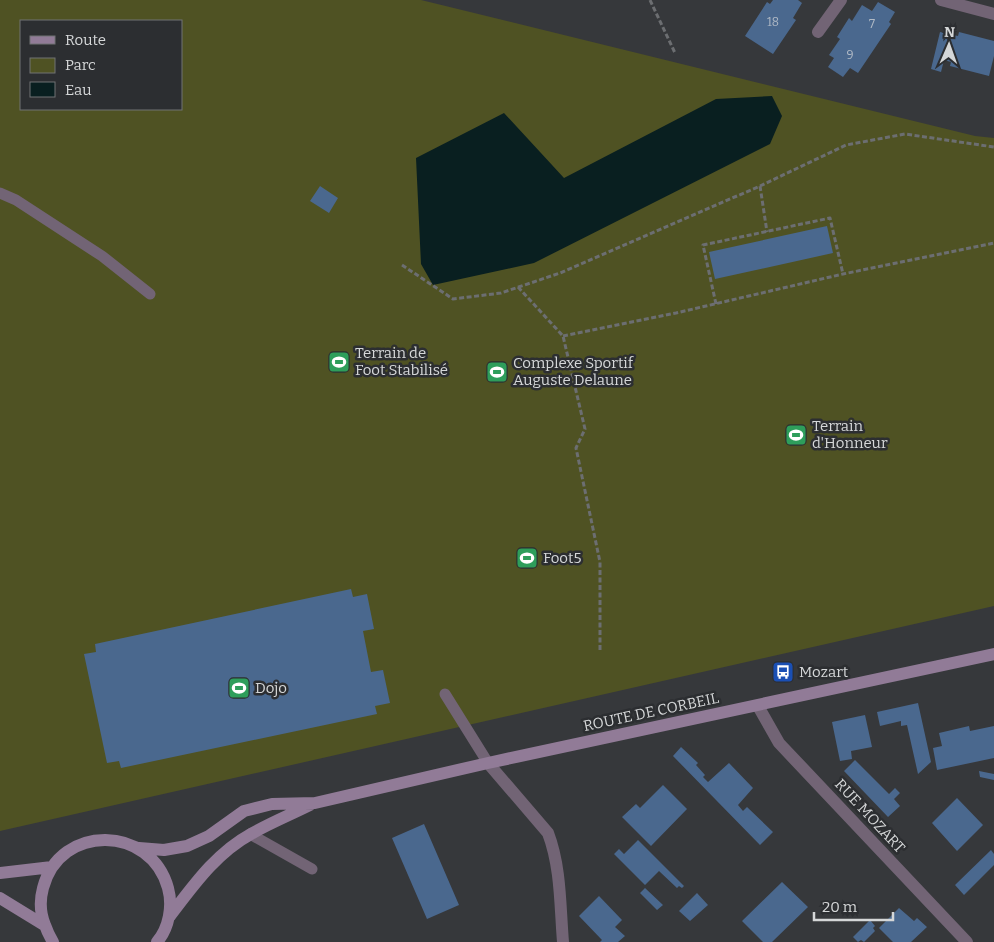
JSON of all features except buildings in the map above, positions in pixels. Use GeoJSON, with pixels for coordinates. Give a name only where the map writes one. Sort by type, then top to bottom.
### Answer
{"type":"FeatureCollection","features":[{"type":"Feature","properties":{"kind":"street"},"geometry":{"type":"LineString","coordinates":[[818,32],[841,0]]}},
{"type":"Feature","properties":{"kind":"street"},"geometry":{"type":"LineString","coordinates":[[940,0],[994,14]]}},
{"type":"Feature","properties":{"kind":"street","name":"ROUTE DE CORBEIL"},"geometry":{"type":"LineString","coordinates":[[139,848],[164,850],[187,846],[209,836],[244,811],[272,804],[315,803],[488,763],[994,654]]}},
{"type":"Feature","properties":{"kind":"street","name":"RUE MOZART"},"geometry":{"type":"LineString","coordinates":[[758,706],[779,743],[967,942]]}},
{"type":"Feature","properties":{"kind":"street"},"geometry":{"type":"LineString","coordinates":[[488,763],[548,833],[557,872],[563,942]]}},
{"type":"Feature","properties":{"kind":"street","name":"ROUTE DE CORBEIL"},"geometry":{"type":"LineString","coordinates":[[170,916],[198,879],[224,853],[250,834],[315,803]]}},
{"type":"Feature","properties":{"kind":"street"},"geometry":{"type":"LineString","coordinates":[[53,942],[44,925],[41,910],[45,880],[52,867],[67,851],[87,842],[105,839],[123,841],[139,848],[154,860],[166,877],[171,896],[170,916],[158,942]]}},
{"type":"Feature","properties":{"kind":"street"},"geometry":{"type":"LineString","coordinates":[[0,873],[52,867]]}},
{"type":"Feature","properties":{"kind":"street"},"geometry":{"type":"LineString","coordinates":[[0,898],[44,925]]}},
{"type":"Feature","properties":{"kind":"lane"},"geometry":{"type":"LineString","coordinates":[[0,193],[16,200],[102,256],[150,294]]}},
{"type":"Feature","properties":{"kind":"lane"},"geometry":{"type":"LineString","coordinates":[[445,694],[488,763]]}},
{"type":"Feature","properties":{"kind":"lane"},"geometry":{"type":"LineString","coordinates":[[250,834],[312,870]]}},
{"type":"Feature","properties":{"kind":"path"},"geometry":{"type":"LineString","coordinates":[[650,0],[675,53]]}},
{"type":"Feature","properties":{"kind":"path"},"geometry":{"type":"LineString","coordinates":[[402,266],[453,300],[501,293],[560,273],[760,186],[846,145],[906,134],[994,147]]}},
{"type":"Feature","properties":{"kind":"path"},"geometry":{"type":"LineString","coordinates":[[760,186],[768,232]]}},
{"type":"Feature","properties":{"kind":"path"},"geometry":{"type":"LineString","coordinates":[[716,304],[704,245],[830,218],[843,274]]}},
{"type":"Feature","properties":{"kind":"path"},"geometry":{"type":"LineString","coordinates":[[563,336],[716,304],[843,274],[994,243]]}},
{"type":"Feature","properties":{"kind":"path"},"geometry":{"type":"LineString","coordinates":[[518,287],[563,336],[585,429],[576,448],[600,562],[600,651]]}},
{"type":"Feature","properties":{"kind":"green space","name":"Complexe Sportif Auguste Delaune"},"geometry":{"type":"Polygon","coordinates":[[[0,0],[421,0],[975,136],[994,138],[994,606],[0,831],[0,0]]]}},
{"type":"Feature","properties":{"kind":"water"},"geometry":{"type":"Polygon","coordinates":[[[772,96],[782,116],[770,144],[534,263],[433,285],[421,264],[416,158],[504,113],[564,178],[716,99],[772,96]]]}},
{"type":"Feature","properties":{"kind":"place","name":"Terrain de Foot Stabilisé"},"geometry":{"type":"Point","coordinates":[339,362]}},
{"type":"Feature","properties":{"kind":"place","name":"Complexe Sportif Auguste Delaune"},"geometry":{"type":"Point","coordinates":[497,372]}},
{"type":"Feature","properties":{"kind":"place","name":"Terrain d'Honneur"},"geometry":{"type":"Point","coordinates":[796,435]}},
{"type":"Feature","properties":{"kind":"place","name":"Foot5"},"geometry":{"type":"Point","coordinates":[527,558]}},
{"type":"Feature","properties":{"kind":"place","name":"Mozart"},"geometry":{"type":"Point","coordinates":[783,672]}},
{"type":"Feature","properties":{"kind":"place","name":"Dojo"},"geometry":{"type":"Point","coordinates":[239,688]}}]}
